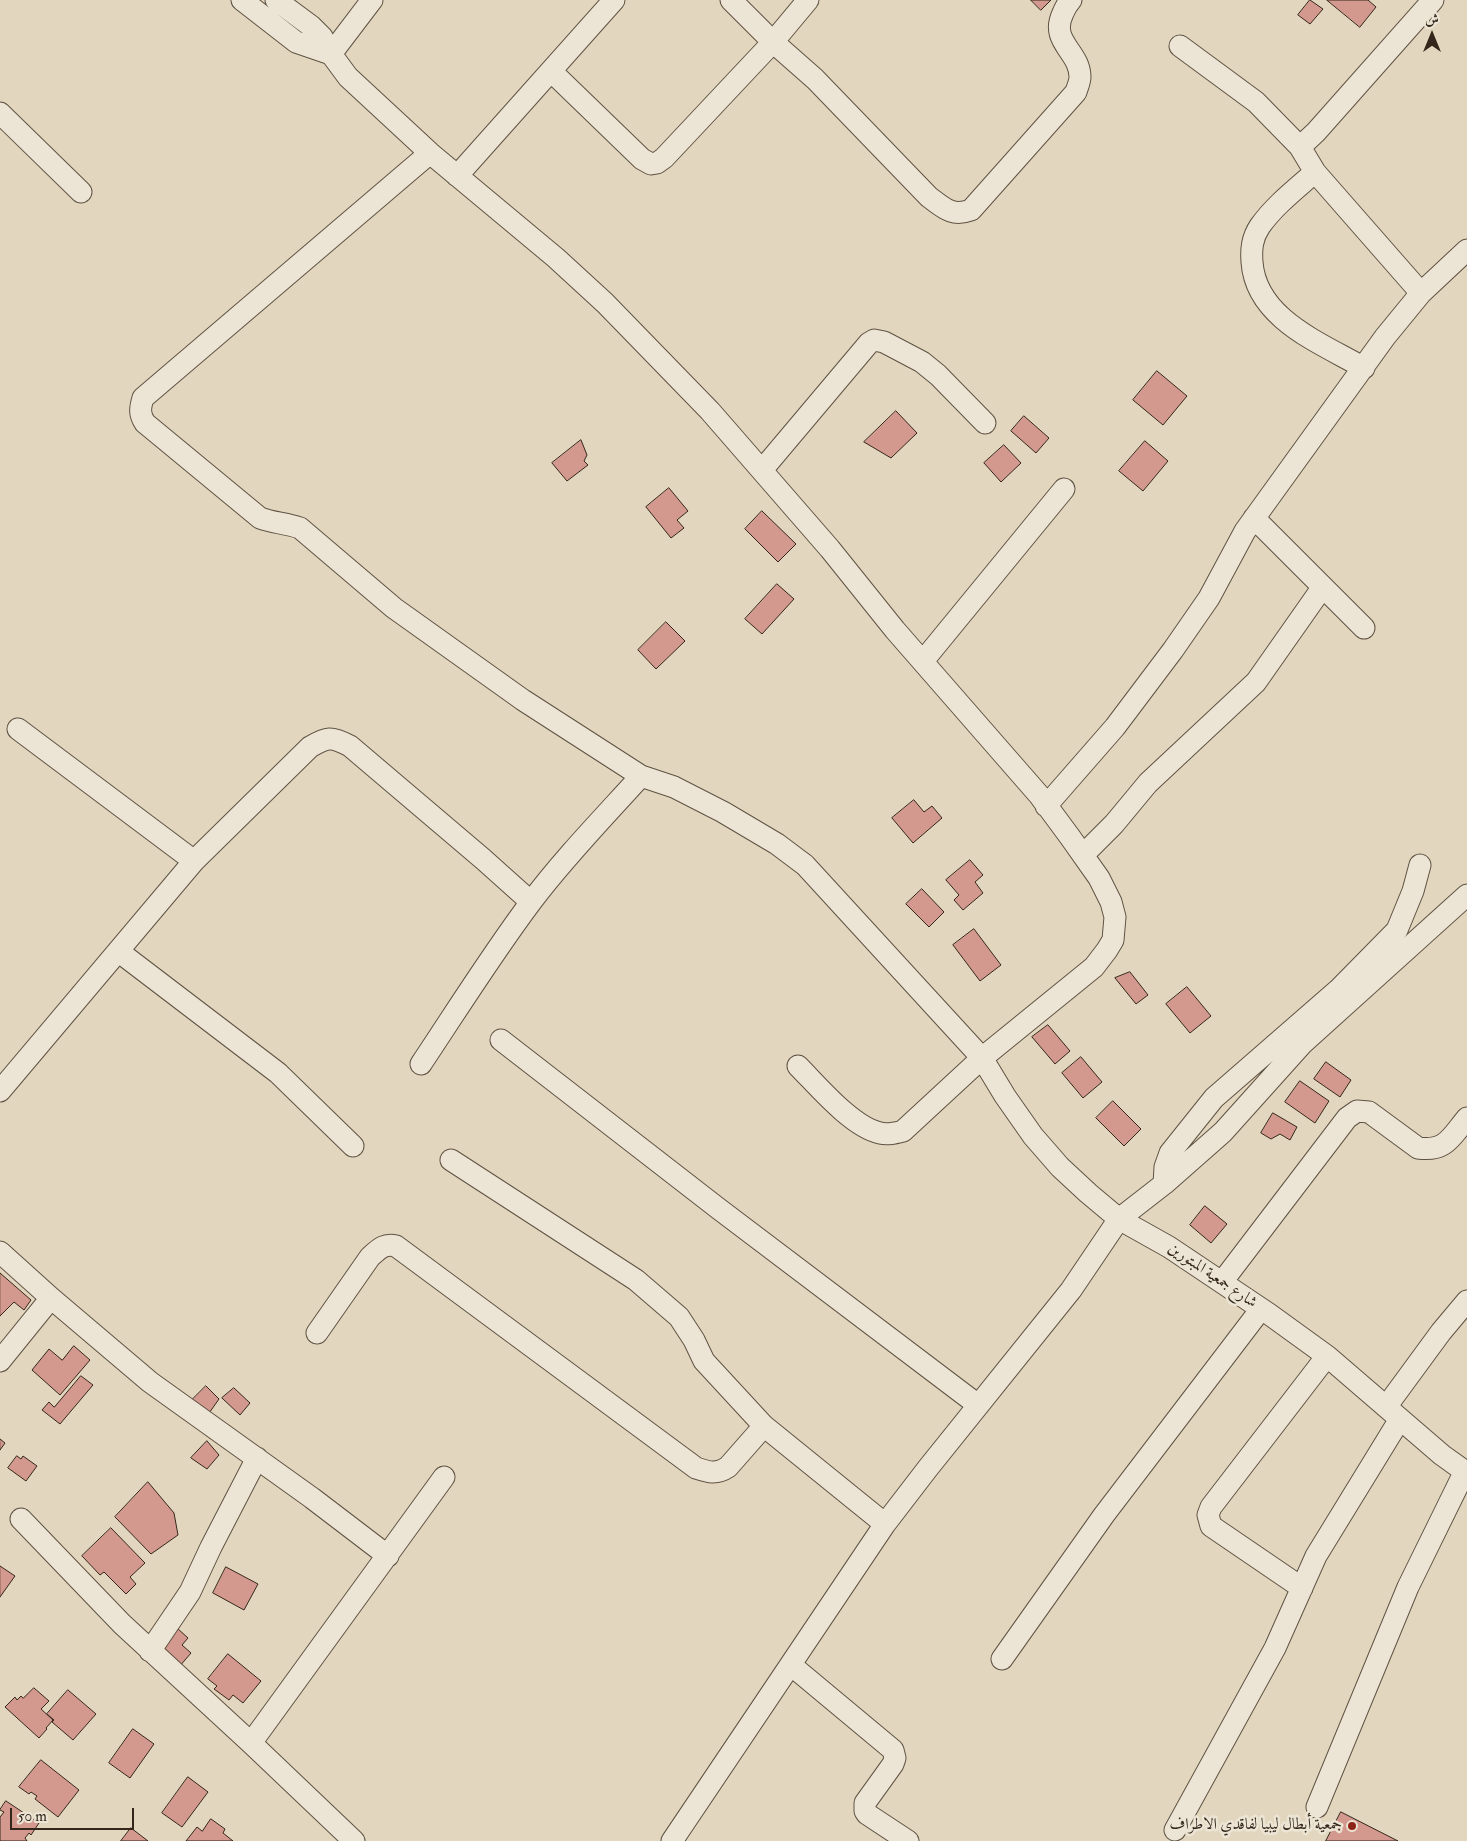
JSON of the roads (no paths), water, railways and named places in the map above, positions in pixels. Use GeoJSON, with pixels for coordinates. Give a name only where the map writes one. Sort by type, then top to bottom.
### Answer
{"type":"FeatureCollection","features":[{"type":"Feature","properties":{"kind":"street"},"geometry":{"type":"LineString","coordinates":[[242,0],[296,42],[331,54]]}},
{"type":"Feature","properties":{"kind":"street"},"geometry":{"type":"LineString","coordinates":[[276,0],[311,26],[322,37],[331,54],[348,77],[430,153],[556,258],[605,303],[710,411],[830,549],[895,630],[1038,795],[1083,855],[1111,902],[1115,917],[1113,940],[1094,967],[982,1058],[903,1131],[893,1134],[879,1133],[855,1122],[798,1066]]}},
{"type":"Feature","properties":{"kind":"street"},"geometry":{"type":"LineString","coordinates":[[331,54],[372,0]]}},
{"type":"Feature","properties":{"kind":"street"},"geometry":{"type":"LineString","coordinates":[[457,176],[614,0]]}},
{"type":"Feature","properties":{"kind":"street"},"geometry":{"type":"LineString","coordinates":[[731,0],[815,79],[929,196],[947,210],[955,213],[971,210],[1076,92],[1080,79],[1079,71],[1077,64],[1061,38],[1058,23],[1071,0]]}},
{"type":"Feature","properties":{"kind":"street"},"geometry":{"type":"LineString","coordinates":[[551,71],[642,159],[651,164],[657,163],[664,158],[774,42],[808,0]]}},
{"type":"Feature","properties":{"kind":"street"},"geometry":{"type":"LineString","coordinates":[[1300,148],[1433,0]]}},
{"type":"Feature","properties":{"kind":"street"},"geometry":{"type":"LineString","coordinates":[[1180,46],[1256,102],[1300,148],[1315,172],[1421,293]]}},
{"type":"Feature","properties":{"kind":"street"},"geometry":{"type":"LineString","coordinates":[[0,113],[81,192]]}},
{"type":"Feature","properties":{"kind":"street","name":"شارع جمعية المبتورين"},"geometry":{"type":"LineString","coordinates":[[430,153],[144,398],[140,407],[141,418],[260,518],[300,528],[394,608],[523,700],[641,776],[674,787],[723,812],[777,844],[805,865],[982,1058],[1008,1101],[1047,1152],[1088,1193],[1119,1219],[1169,1247],[1262,1309],[1327,1356],[1442,1455],[1466,1472]]}},
{"type":"Feature","properties":{"kind":"street"},"geometry":{"type":"LineString","coordinates":[[1315,172],[1285,199],[1260,227],[1250,247],[1252,270],[1265,302],[1292,328],[1364,368]]}},
{"type":"Feature","properties":{"kind":"street"},"geometry":{"type":"LineString","coordinates":[[1046,806],[1115,727],[1174,650],[1209,598],[1245,531],[1364,368],[1421,293],[1467,250]]}},
{"type":"Feature","properties":{"kind":"street"},"geometry":{"type":"LineString","coordinates":[[762,470],[869,343],[874,340],[884,342],[922,362],[938,375],[985,423]]}},
{"type":"Feature","properties":{"kind":"street"},"geometry":{"type":"LineString","coordinates":[[923,661],[1064,489]]}},
{"type":"Feature","properties":{"kind":"street"},"geometry":{"type":"LineString","coordinates":[[1254,518],[1364,628]]}},
{"type":"Feature","properties":{"kind":"street"},"geometry":{"type":"LineString","coordinates":[[1083,855],[1114,824],[1148,783],[1213,720],[1256,682],[1322,588]]}},
{"type":"Feature","properties":{"kind":"street"},"geometry":{"type":"LineString","coordinates":[[18,728],[194,862]]}},
{"type":"Feature","properties":{"kind":"street"},"geometry":{"type":"LineString","coordinates":[[0,1091],[194,862],[310,747],[325,738],[339,740],[350,746],[531,902]]}},
{"type":"Feature","properties":{"kind":"street"},"geometry":{"type":"LineString","coordinates":[[421,1064],[531,902],[578,845],[641,776]]}},
{"type":"Feature","properties":{"kind":"street"},"geometry":{"type":"LineString","coordinates":[[1164,1184],[1165,1167],[1170,1153],[1214,1098],[1338,990],[1397,930],[1413,891],[1420,865]]}},
{"type":"Feature","properties":{"kind":"street"},"geometry":{"type":"LineString","coordinates":[[672,1841],[885,1524],[1071,1290],[1119,1219],[1164,1184],[1223,1132],[1302,1044],[1467,894]]}},
{"type":"Feature","properties":{"kind":"street"},"geometry":{"type":"LineString","coordinates":[[118,951],[278,1073],[353,1146]]}},
{"type":"Feature","properties":{"kind":"street"},"geometry":{"type":"LineString","coordinates":[[501,1040],[718,1209],[978,1405]]}},
{"type":"Feature","properties":{"kind":"street"},"geometry":{"type":"LineString","coordinates":[[1222,1282],[1347,1118],[1357,1111],[1368,1112],[1418,1148],[1428,1149],[1442,1146],[1467,1118]]}},
{"type":"Feature","properties":{"kind":"street"},"geometry":{"type":"LineString","coordinates":[[451,1160],[636,1280],[679,1317],[694,1340],[704,1361],[764,1426],[885,1524]]}},
{"type":"Feature","properties":{"kind":"street"},"geometry":{"type":"LineString","coordinates":[[317,1333],[370,1257],[381,1246],[390,1244],[396,1246],[696,1468],[711,1473],[720,1472],[728,1467],[764,1426]]}},
{"type":"Feature","properties":{"kind":"street"},"geometry":{"type":"LineString","coordinates":[[0,1252],[150,1382],[257,1458],[388,1556]]}},
{"type":"Feature","properties":{"kind":"street"},"geometry":{"type":"LineString","coordinates":[[0,1361],[51,1298]]}},
{"type":"Feature","properties":{"kind":"street"},"geometry":{"type":"LineString","coordinates":[[1175,1830],[1275,1648],[1316,1556],[1393,1413],[1441,1332],[1467,1301]]}},
{"type":"Feature","properties":{"kind":"street"},"geometry":{"type":"LineString","coordinates":[[1002,1659],[1104,1515],[1262,1309]]}},
{"type":"Feature","properties":{"kind":"street"},"geometry":{"type":"LineString","coordinates":[[1302,1588],[1211,1526],[1208,1515],[1211,1508],[1327,1356]]}},
{"type":"Feature","properties":{"kind":"street"},"geometry":{"type":"LineString","coordinates":[[150,1650],[190,1592],[257,1458]]}},
{"type":"Feature","properties":{"kind":"street"},"geometry":{"type":"LineString","coordinates":[[1317,1807],[1408,1587],[1466,1472]]}},
{"type":"Feature","properties":{"kind":"street"},"geometry":{"type":"LineString","coordinates":[[252,1743],[444,1477]]}},
{"type":"Feature","properties":{"kind":"street"},"geometry":{"type":"LineString","coordinates":[[21,1519],[122,1624],[252,1743],[354,1841]]}},
{"type":"Feature","properties":{"kind":"street"},"geometry":{"type":"LineString","coordinates":[[791,1665],[893,1750],[895,1758],[893,1764],[865,1803],[865,1811],[908,1841]]}},
{"type":"Feature","properties":{"kind":"place","name":"جمعية أبطال ليبيا لفاقدي الاطراف"},"geometry":{"type":"Point","coordinates":[1352,1826]}}]}
